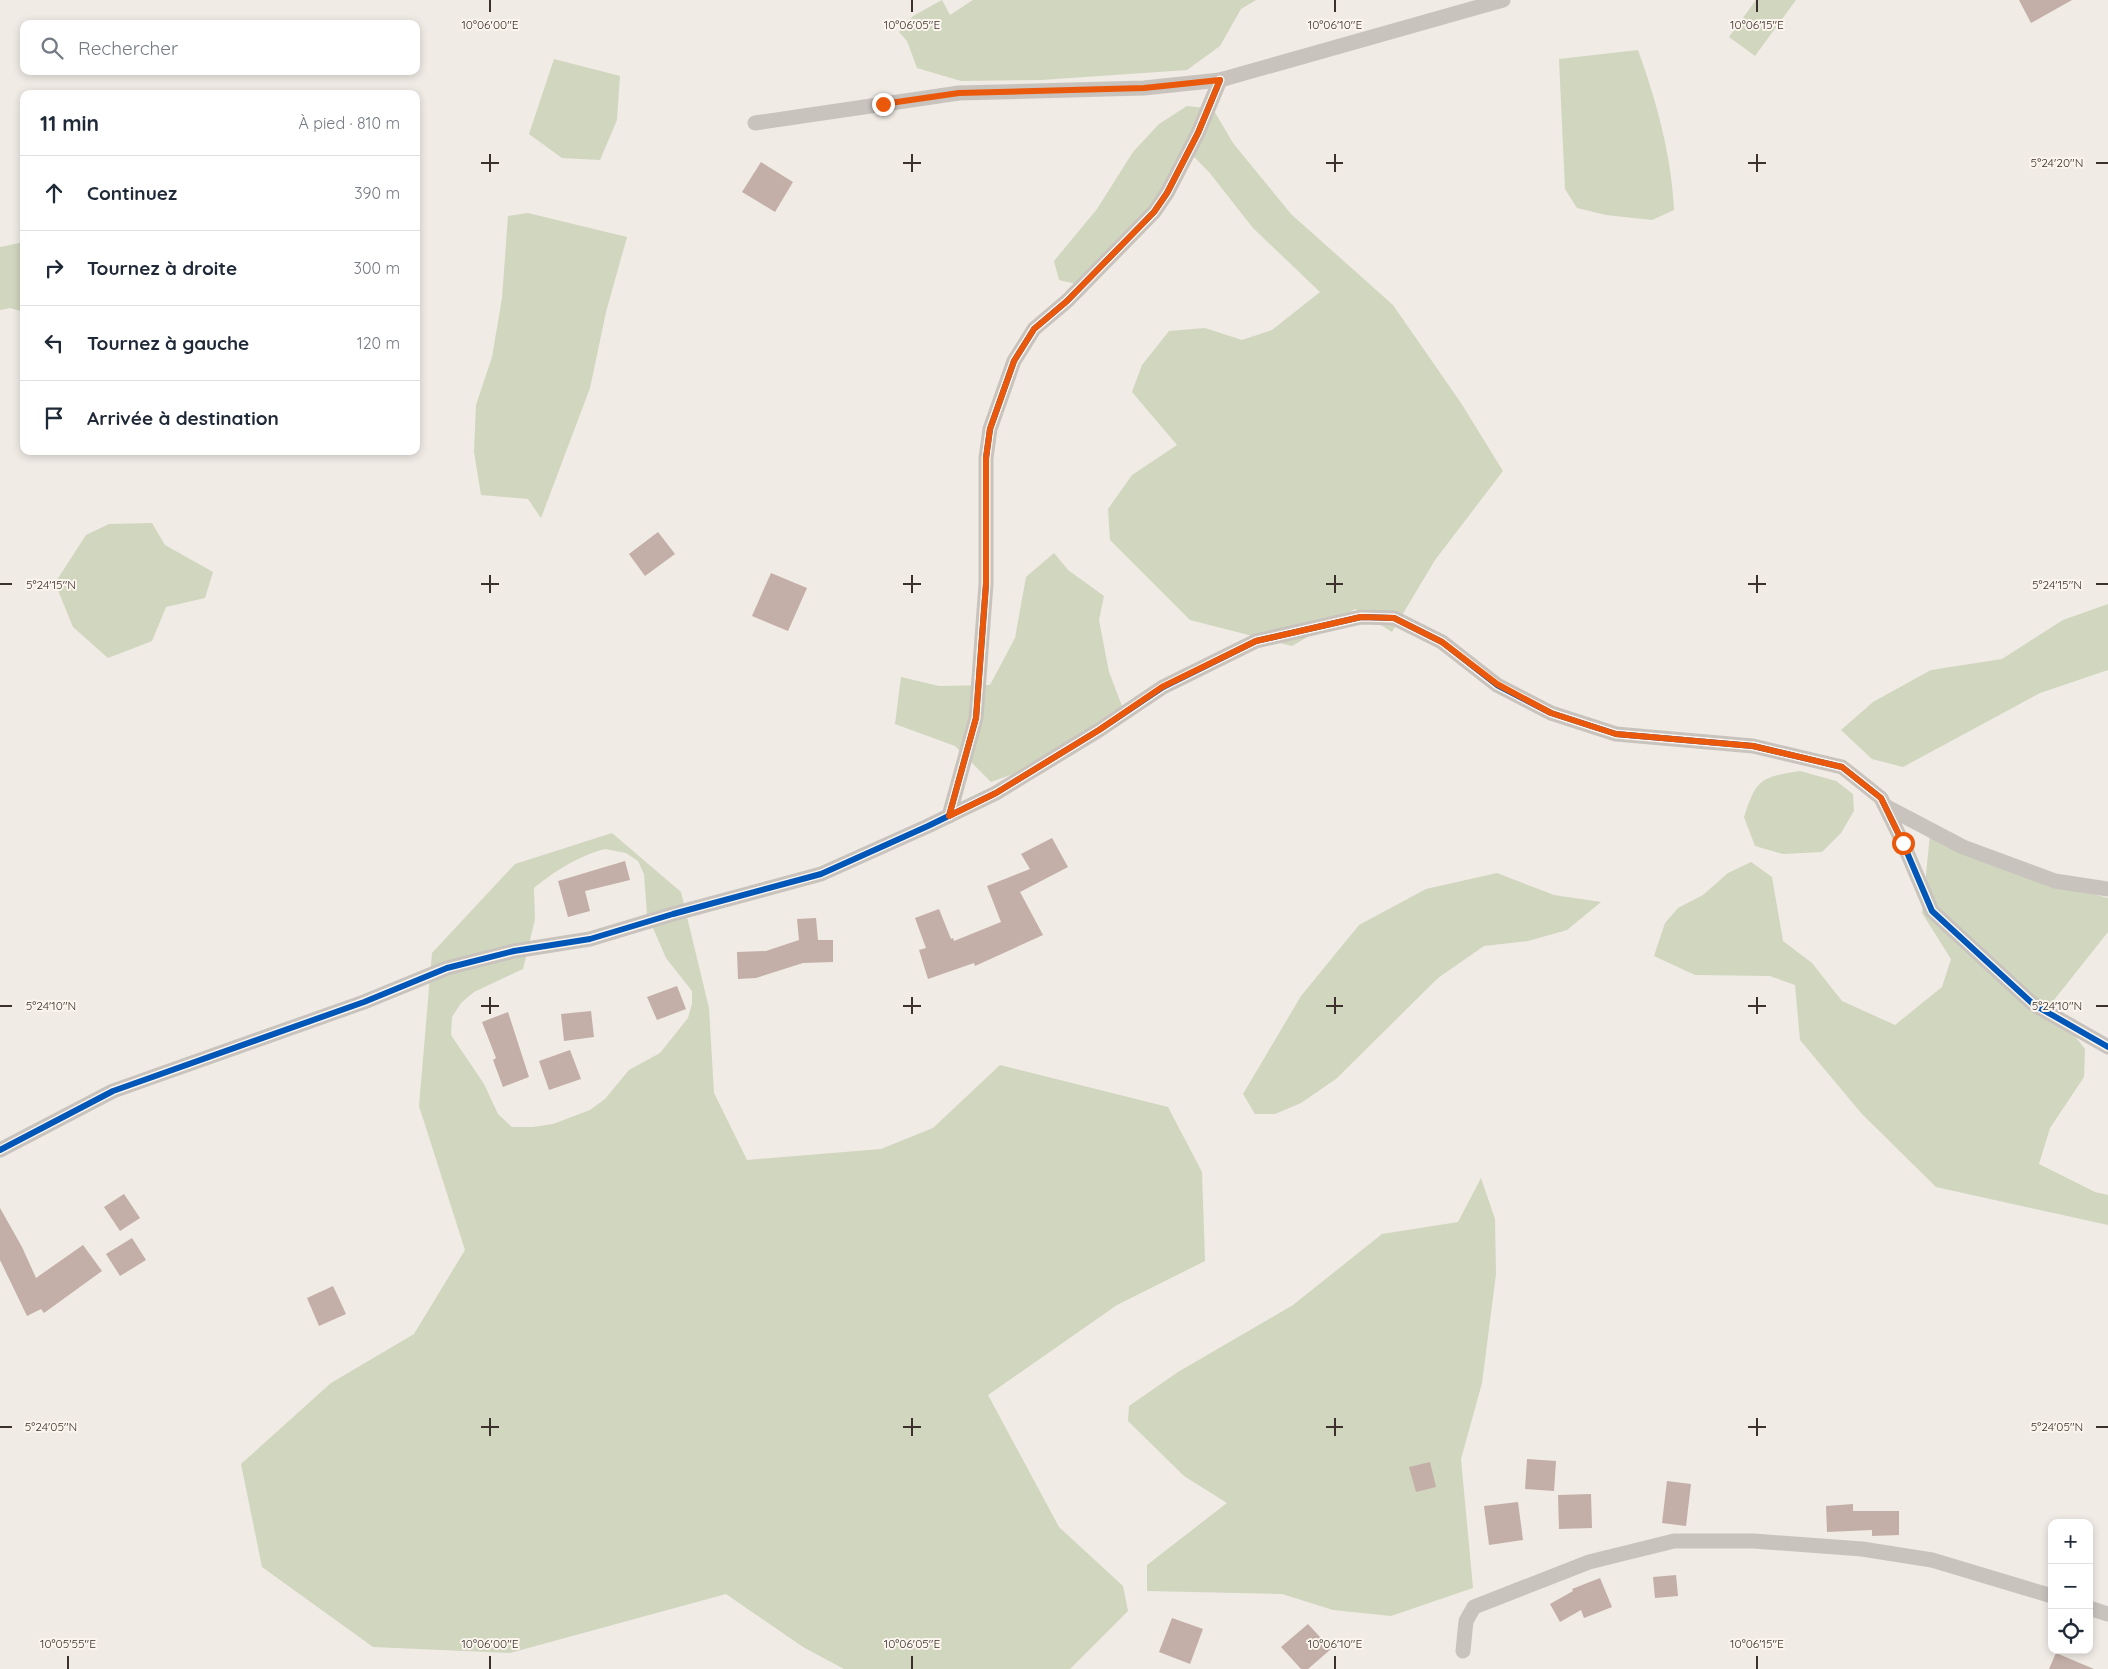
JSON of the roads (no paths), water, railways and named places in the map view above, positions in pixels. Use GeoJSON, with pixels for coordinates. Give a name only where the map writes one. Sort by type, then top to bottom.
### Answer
{"type":"FeatureCollection","features":[{"type":"Feature","properties":{"kind":"street"},"geometry":{"type":"LineString","coordinates":[[755,123],[959,93],[1144,88],[1220,80],[1504,0]]}},
{"type":"Feature","properties":{"kind":"street"},"geometry":{"type":"LineString","coordinates":[[949,816],[976,718],[986,584],[986,458],[990,429],[1014,361],[1034,329],[1067,301],[1154,212],[1167,193],[1194,141],[1220,80]]}},
{"type":"Feature","properties":{"kind":"street"},"geometry":{"type":"LineString","coordinates":[[0,1150],[113,1091],[364,1002],[447,968],[514,951],[590,939],[673,914],[821,874],[996,793],[1099,730],[1162,687],[1256,641],[1361,617],[1394,618],[1442,642],[1497,684],[1551,713],[1616,734],[1753,746],[1842,767],[1881,798],[1932,911],[2033,1004],[2108,1046]]}},
{"type":"Feature","properties":{"kind":"street"},"geometry":{"type":"LineString","coordinates":[[1885,806],[1963,847],[2055,881],[2108,889]]}},
{"type":"Feature","properties":{"kind":"street"},"geometry":{"type":"LineString","coordinates":[[1463,1651],[1466,1621],[1474,1606],[1589,1562],[1674,1541],[1754,1541],[1862,1549],[1932,1560],[2048,1595]]}},
{"type":"Feature","properties":{"kind":"street"},"geometry":{"type":"LineString","coordinates":[[2092,1609],[2108,1614]]}}]}
